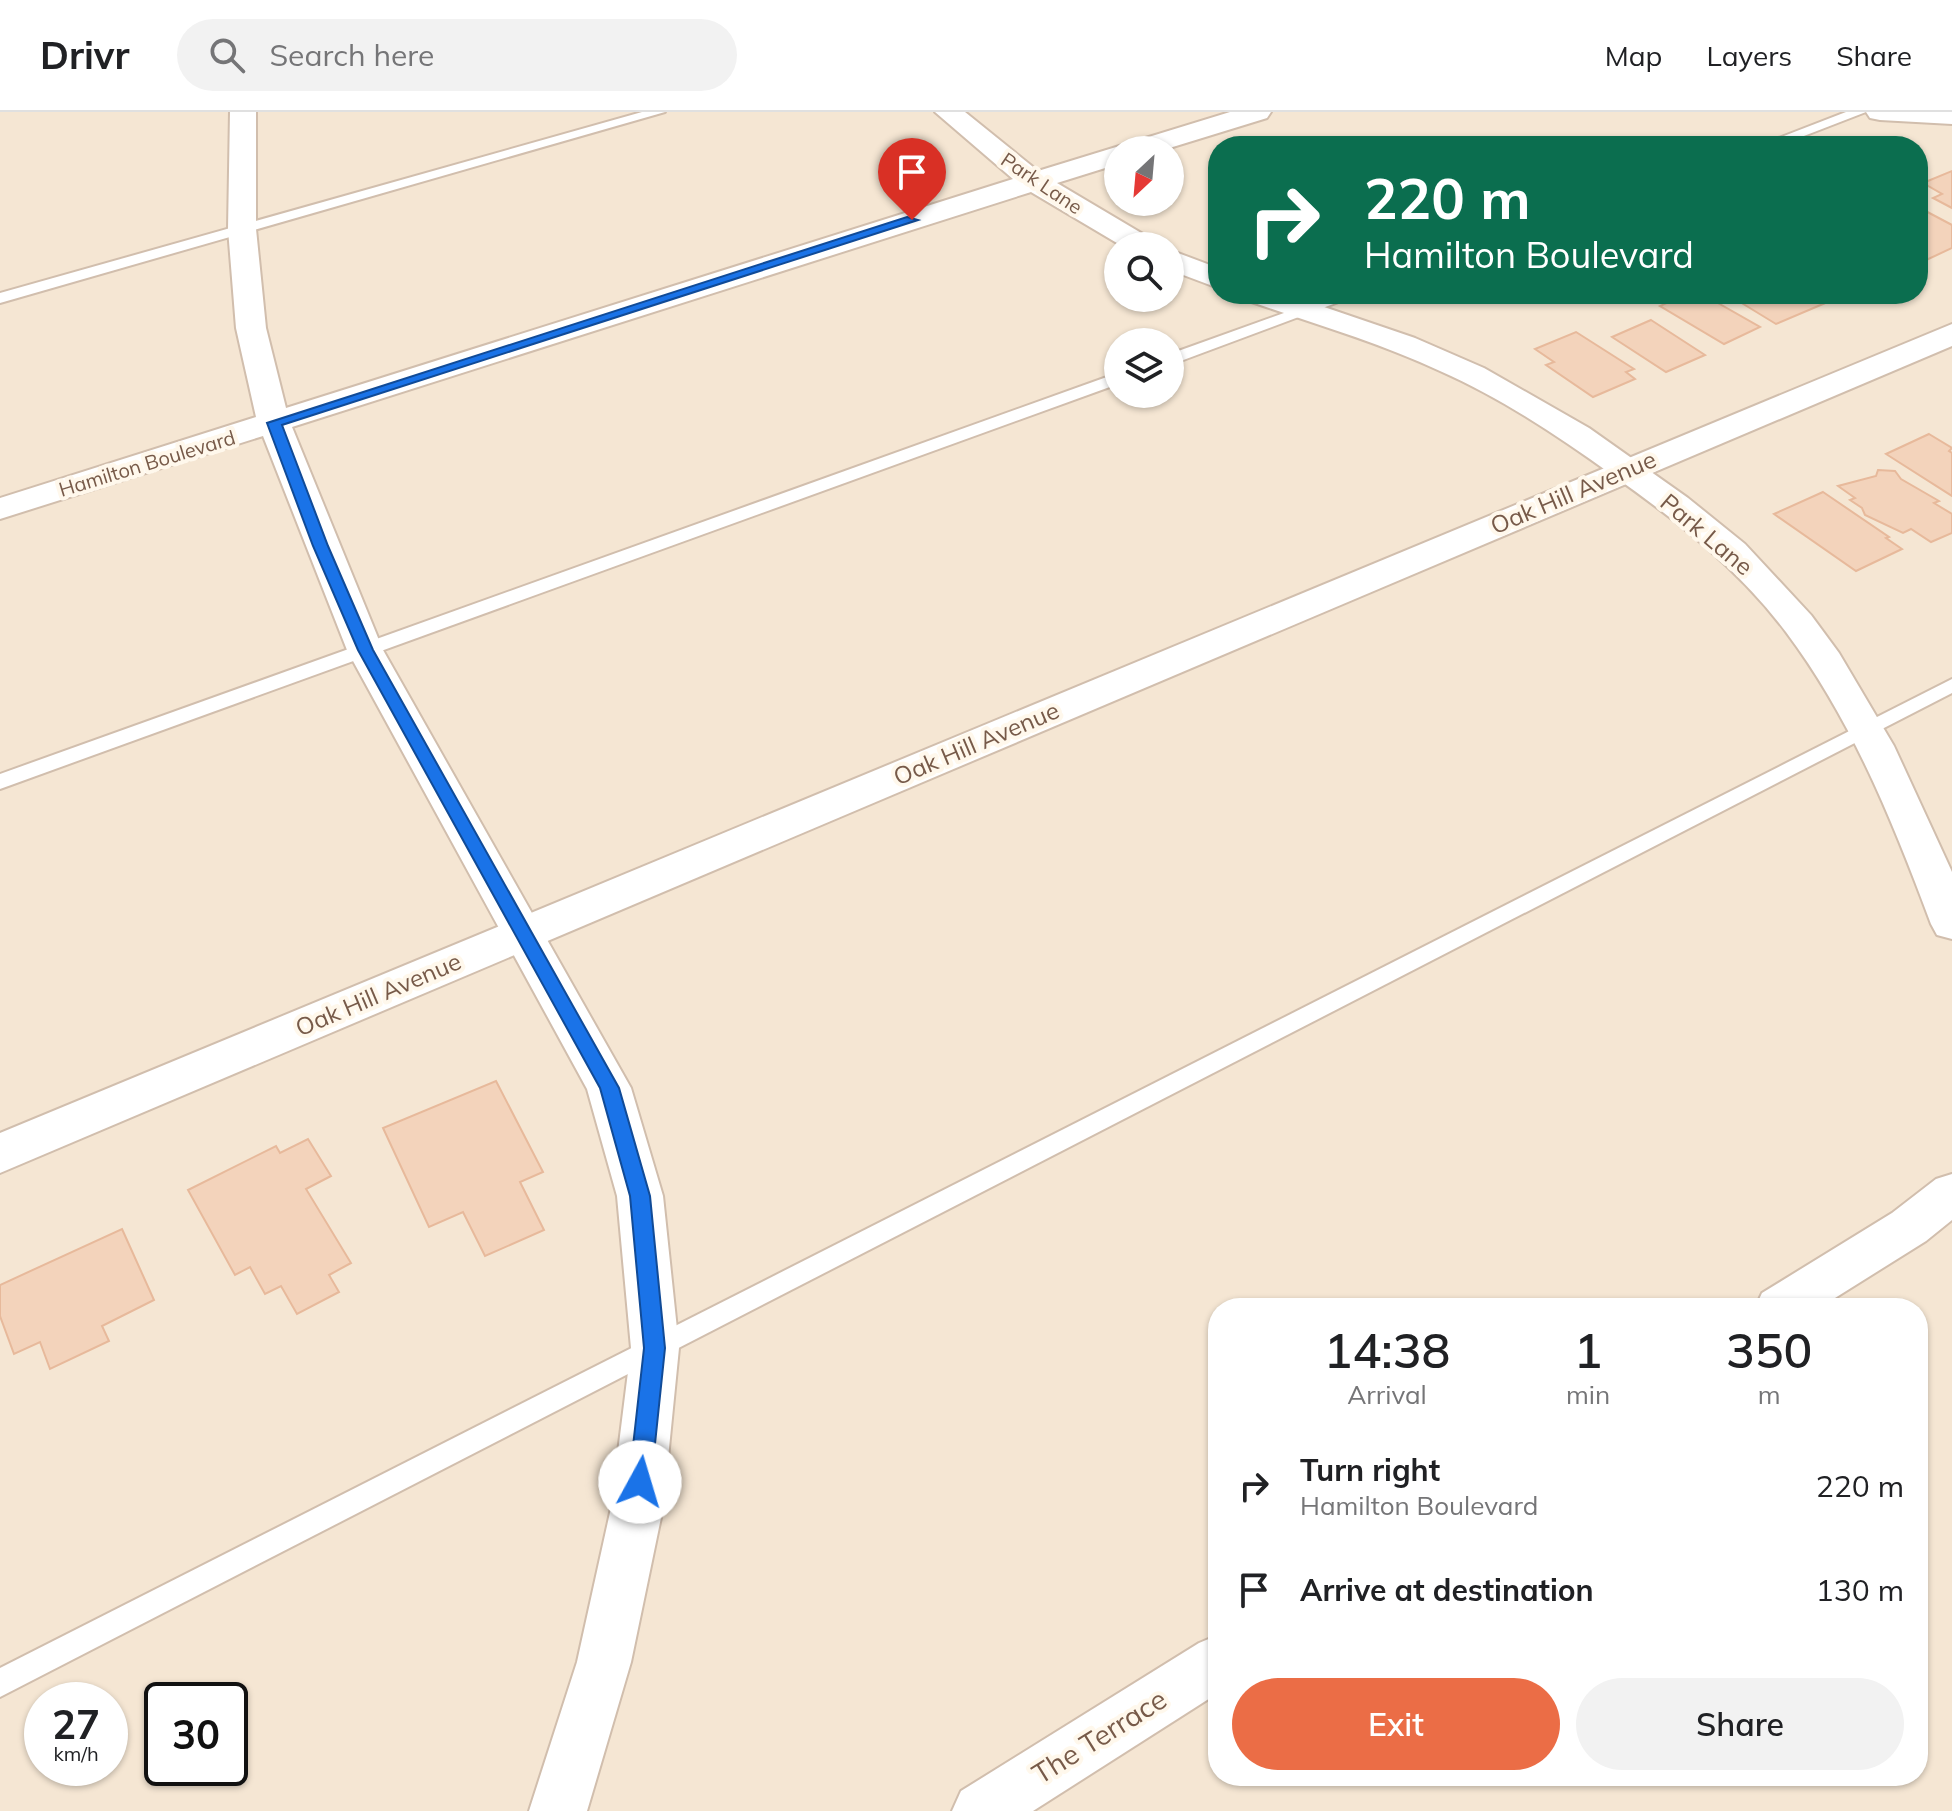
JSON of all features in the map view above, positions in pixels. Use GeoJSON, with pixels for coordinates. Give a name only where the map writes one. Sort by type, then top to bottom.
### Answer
{"type":"FeatureCollection","features":[{"type":"Feature","properties":{"kind":"street"},"geometry":{"type":"LineString","coordinates":[[243,112],[242,229],[251,328],[274,423],[365,650],[525,932],[609,1088],[640,1196],[655,1348],[637,1508],[604,1662],[558,1811]]}},
{"type":"Feature","properties":{"kind":"street","name":"Park Lane"},"geometry":{"type":"LineString","coordinates":[[948,112],[1033,181],[1119,232]]}},
{"type":"Feature","properties":{"kind":"street"},"geometry":{"type":"LineString","coordinates":[[1180,136],[1258,112]]}},
{"type":"Feature","properties":{"kind":"street"},"geometry":{"type":"LineString","coordinates":[[1880,112],[1952,116]]}},
{"type":"Feature","properties":{"kind":"street","name":"Hamilton Boulevard"},"geometry":{"type":"LineString","coordinates":[[0,509],[1104,159]]}},
{"type":"Feature","properties":{"kind":"street"},"geometry":{"type":"LineString","coordinates":[[1184,265],[1208,275]]}},
{"type":"Feature","properties":{"kind":"street","name":"Park Lane"},"geometry":{"type":"LineString","coordinates":[[1285,304],[1418,350],[1476,376],[1551,416],[1627,470],[1736,555],[1766,585],[1815,645],[1866,729],[1933,872],[1952,924]]}},
{"type":"Feature","properties":{"kind":"street","name":"Oak Hill Avenue"},"geometry":{"type":"LineString","coordinates":[[0,1154],[1952,334]]}},
{"type":"Feature","properties":{"kind":"street"},"geometry":{"type":"LineString","coordinates":[[1795,1298],[1909,1227],[1952,1193]]}},
{"type":"Feature","properties":{"kind":"street","name":"The Terrace"},"geometry":{"type":"LineString","coordinates":[[981,1811],[1208,1668]]}},
{"type":"Feature","properties":{"kind":"lane"},"geometry":{"type":"LineString","coordinates":[[0,298],[658,112]]}},
{"type":"Feature","properties":{"kind":"lane"},"geometry":{"type":"LineString","coordinates":[[1793,136],[1859,112]]}},
{"type":"Feature","properties":{"kind":"lane"},"geometry":{"type":"LineString","coordinates":[[1184,355],[1324,304]]}},
{"type":"Feature","properties":{"kind":"lane"},"geometry":{"type":"LineString","coordinates":[[0,782],[1104,383]]}},
{"type":"Feature","properties":{"kind":"lane"},"geometry":{"type":"LineString","coordinates":[[0,1683],[1952,685]]}},
{"type":"Feature","properties":{"kind":"shaded area"},"geometry":{"type":"Polygon","coordinates":[[[0,112],[1952,112],[1952,1811],[0,1811],[0,112]]]}},
{"type":"Feature","properties":{"kind":"building"},"geometry":{"type":"Polygon","coordinates":[[[1952,171],[1952,208],[1933,198],[1942,194],[1928,186],[1928,181],[1952,171]]]}},
{"type":"Feature","properties":{"kind":"building"},"geometry":{"type":"Polygon","coordinates":[[[1928,212],[1952,225],[1952,248],[1928,259],[1928,212]]]}},
{"type":"Feature","properties":{"kind":"building"},"geometry":{"type":"Polygon","coordinates":[[[1720,304],[1760,327],[1724,344],[1660,306],[1720,304]]]}},
{"type":"Feature","properties":{"kind":"building"},"geometry":{"type":"Polygon","coordinates":[[[1743,304],[1823,304],[1776,324],[1743,304]]]}},
{"type":"Feature","properties":{"kind":"building"},"geometry":{"type":"Polygon","coordinates":[[[1651,320],[1705,355],[1666,372],[1612,337],[1651,320]]]}},
{"type":"Feature","properties":{"kind":"building"},"geometry":{"type":"Polygon","coordinates":[[[1576,332],[1634,369],[1626,372],[1635,379],[1593,397],[1546,365],[1554,362],[1535,349],[1576,332]]]}},
{"type":"Feature","properties":{"kind":"building"},"geometry":{"type":"Polygon","coordinates":[[[1929,434],[1952,448],[1949,451],[1952,453],[1952,496],[1886,454],[1929,434]]]}},
{"type":"Feature","properties":{"kind":"building"},"geometry":{"type":"Polygon","coordinates":[[[1878,470],[1895,471],[1901,479],[1939,501],[1934,503],[1952,514],[1952,533],[1931,542],[1911,529],[1903,533],[1865,515],[1862,508],[1850,500],[1855,498],[1838,486],[1876,476],[1878,470]]]}},
{"type":"Feature","properties":{"kind":"building"},"geometry":{"type":"Polygon","coordinates":[[[1823,492],[1902,549],[1856,571],[1774,514],[1823,492]]]}},
{"type":"Feature","properties":{"kind":"building"},"geometry":{"type":"Polygon","coordinates":[[[496,1081],[543,1172],[520,1182],[544,1230],[485,1256],[463,1212],[429,1227],[383,1128],[496,1081]]]}},
{"type":"Feature","properties":{"kind":"building"},"geometry":{"type":"Polygon","coordinates":[[[308,1139],[331,1176],[306,1189],[351,1263],[329,1275],[339,1292],[297,1314],[281,1286],[265,1294],[250,1267],[235,1275],[188,1190],[276,1146],[280,1153],[308,1139]]]}},
{"type":"Feature","properties":{"kind":"building"},"geometry":{"type":"Polygon","coordinates":[[[122,1229],[154,1300],[102,1326],[109,1341],[50,1369],[40,1342],[14,1354],[0,1316],[0,1285],[122,1229]]]}},
{"type":"Feature","properties":{"kind":"route"},"geometry":{"type":"LineString","coordinates":[[640,1482],[655,1348],[640,1196],[609,1088],[525,932],[365,650],[274,423],[912,220]]}}]}
